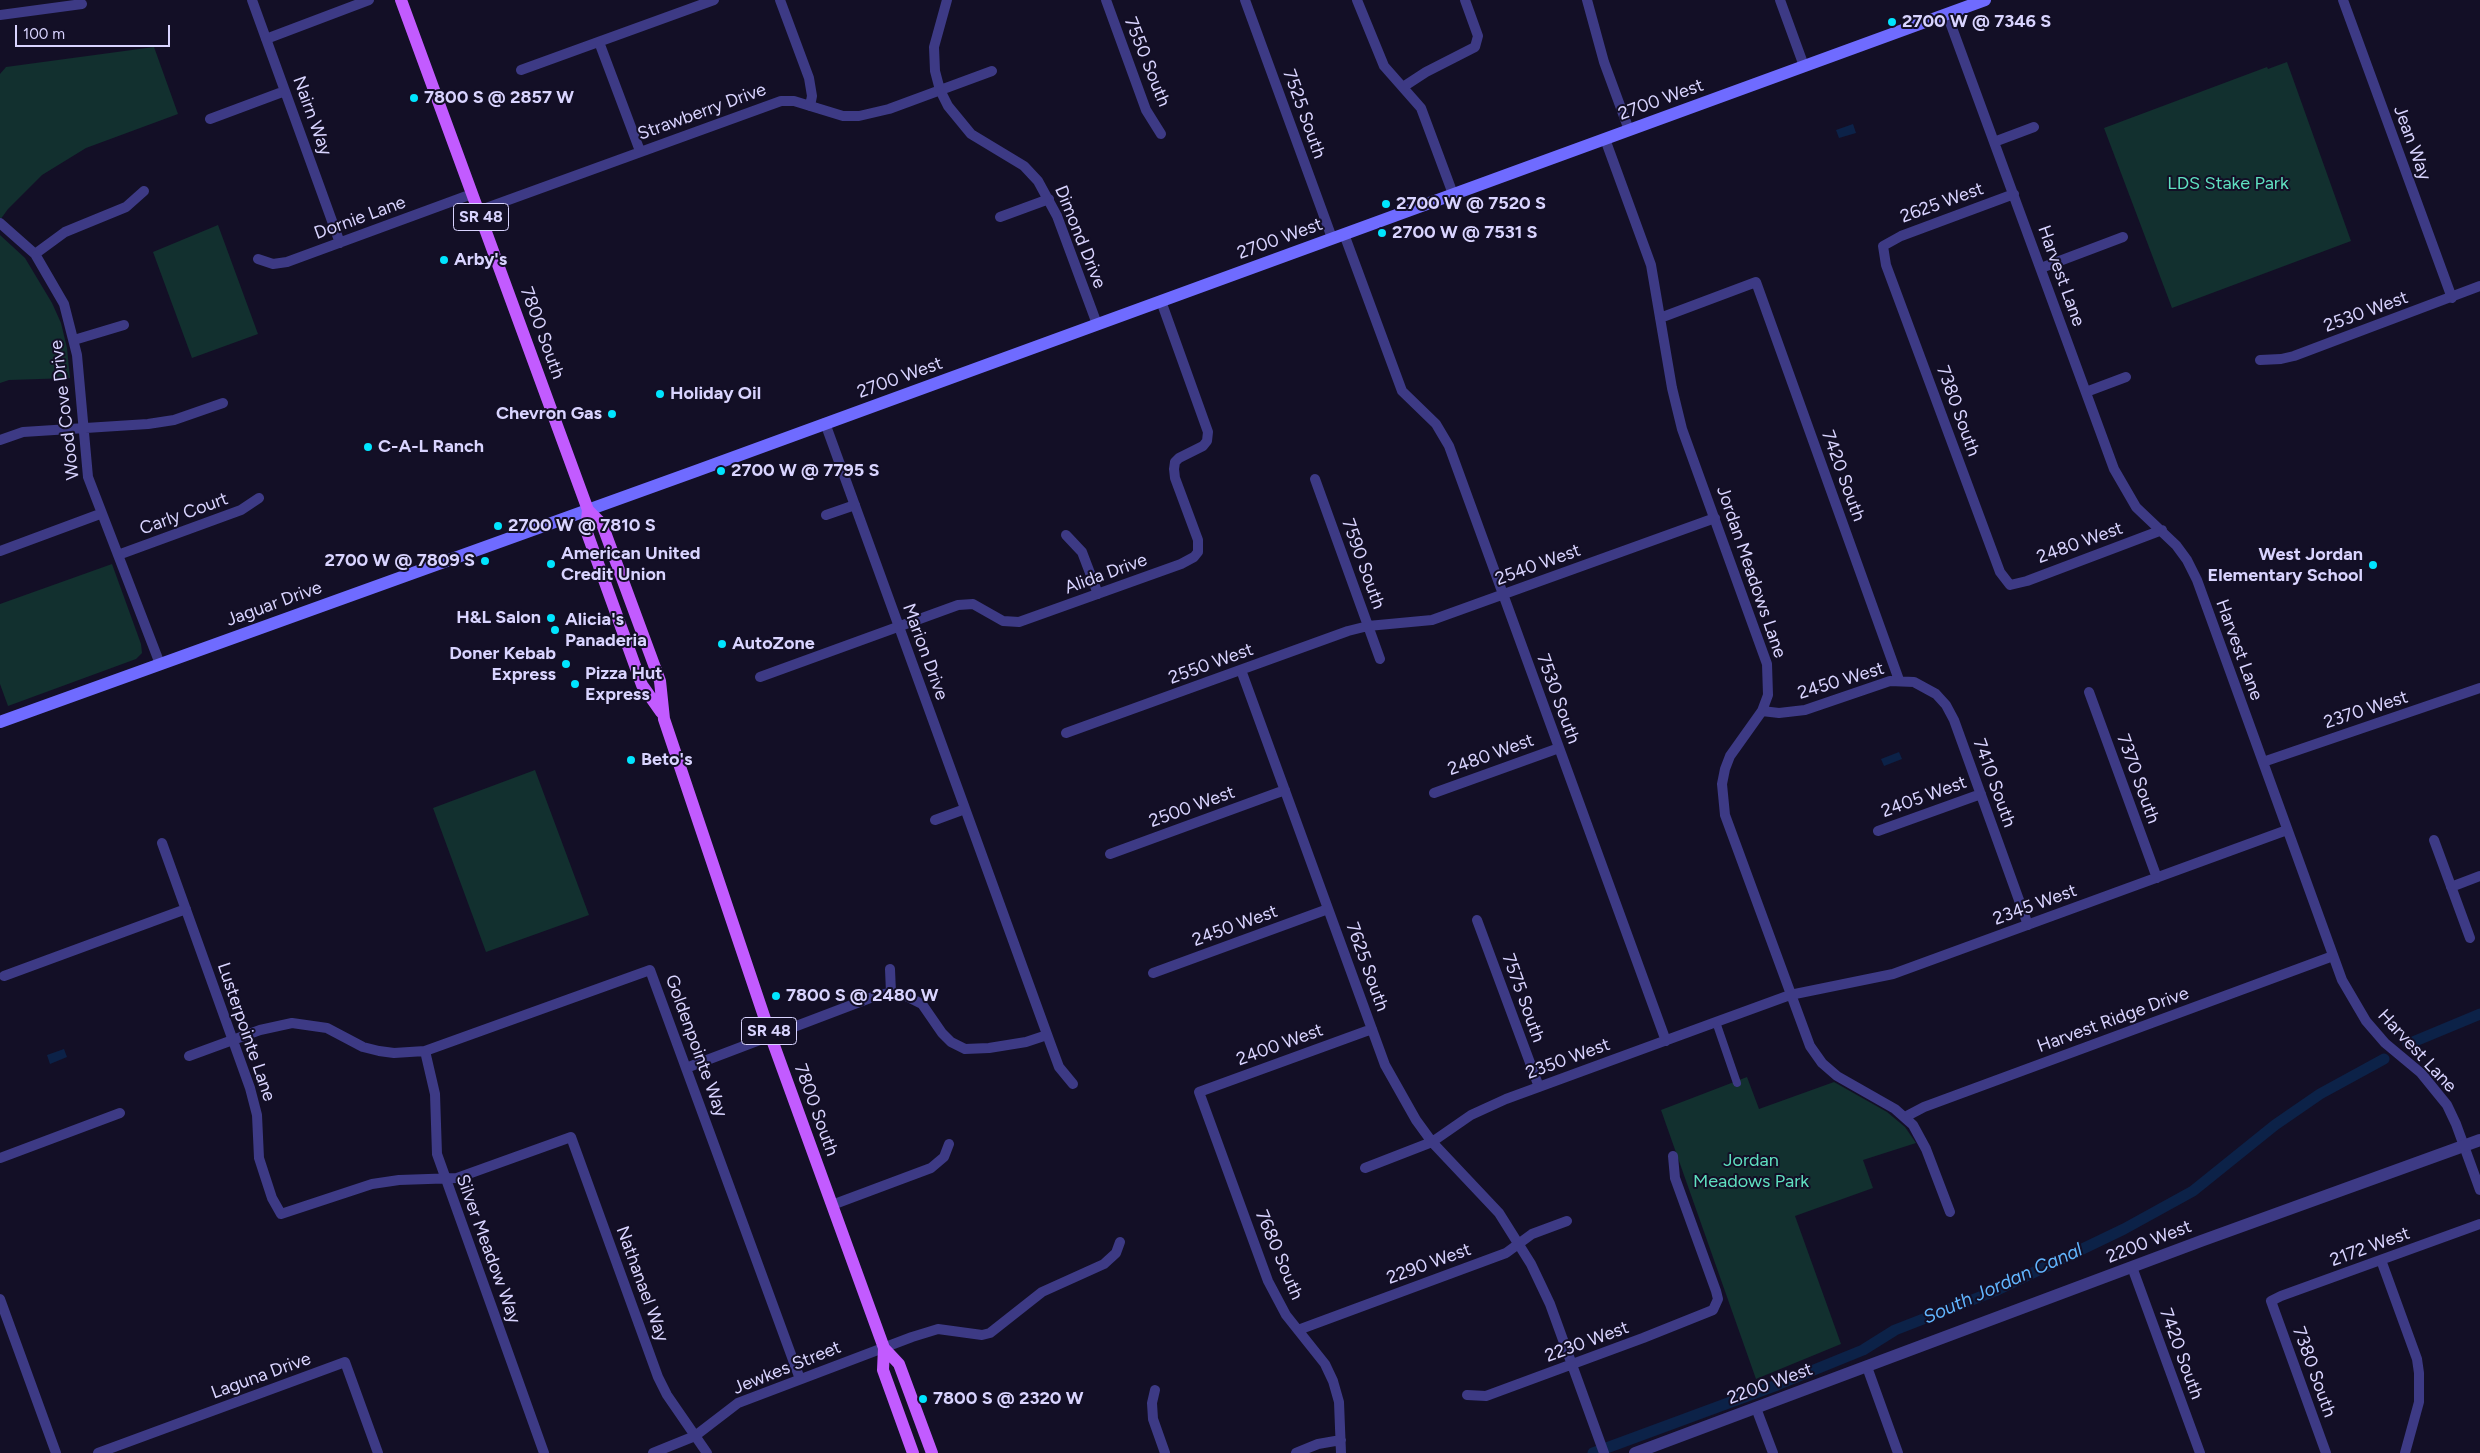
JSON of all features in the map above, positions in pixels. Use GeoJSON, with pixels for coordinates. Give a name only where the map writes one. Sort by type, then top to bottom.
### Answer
{"type":"FeatureCollection","features":[{"type":"Feature","properties":{"kind":"main road","name":"7800 South"},"geometry":{"type":"LineString","coordinates":[[401,0],[588,510],[602,524],[660,681],[661,712]]}},
{"type":"Feature","properties":{"kind":"main road","name":"2700 West"},"geometry":{"type":"LineString","coordinates":[[588,510],[1985,0]]}},
{"type":"Feature","properties":{"kind":"main road","name":"7800 South"},"geometry":{"type":"LineString","coordinates":[[588,510],[586,530],[642,685],[661,712],[771,1037],[884,1348],[883,1370],[913,1453]]}},
{"type":"Feature","properties":{"kind":"main road","name":"Jaguar Drive"},"geometry":{"type":"LineString","coordinates":[[0,722],[588,510]]}},
{"type":"Feature","properties":{"kind":"main road","name":"7800 South"},"geometry":{"type":"LineString","coordinates":[[884,1348],[899,1364],[932,1453]]}},
{"type":"Feature","properties":{"kind":"street","name":"Nairn Way"},"geometry":{"type":"LineString","coordinates":[[252,0],[340,243]]}},
{"type":"Feature","properties":{"kind":"street"},"geometry":{"type":"LineString","coordinates":[[266,39],[369,0]]}},
{"type":"Feature","properties":{"kind":"street"},"geometry":{"type":"LineString","coordinates":[[521,70],[714,0]]}},
{"type":"Feature","properties":{"kind":"street"},"geometry":{"type":"LineString","coordinates":[[780,0],[809,78],[812,96],[810,106]]}},
{"type":"Feature","properties":{"kind":"street","name":"Dimond Drive"},"geometry":{"type":"LineString","coordinates":[[947,0],[934,47],[935,70],[940,90],[948,106],[971,134],[1024,166],[1038,181],[1049,199],[1097,324]]}},
{"type":"Feature","properties":{"kind":"street","name":"7550 South"},"geometry":{"type":"LineString","coordinates":[[1106,0],[1146,110],[1161,134]]}},
{"type":"Feature","properties":{"kind":"street","name":"7525 South"},"geometry":{"type":"LineString","coordinates":[[1245,0],[1397,382]]}},
{"type":"Feature","properties":{"kind":"street"},"geometry":{"type":"LineString","coordinates":[[1357,0],[1384,66],[1421,108],[1453,194]]}},
{"type":"Feature","properties":{"kind":"street"},"geometry":{"type":"LineString","coordinates":[[1403,87],[1426,72],[1475,47],[1478,36],[1465,0]]}},
{"type":"Feature","properties":{"kind":"street"},"geometry":{"type":"LineString","coordinates":[[1587,0],[1604,62],[1629,130]]}},
{"type":"Feature","properties":{"kind":"street"},"geometry":{"type":"LineString","coordinates":[[1780,0],[1804,66]]}},
{"type":"Feature","properties":{"kind":"street","name":"Jean Way"},"geometry":{"type":"LineString","coordinates":[[2342,0],[2452,298]]}},
{"type":"Feature","properties":{"kind":"street"},"geometry":{"type":"LineString","coordinates":[[0,16],[82,4]]}},
{"type":"Feature","properties":{"kind":"street","name":"Harvest Lane"},"geometry":{"type":"LineString","coordinates":[[1947,14],[2086,392],[2123,487],[2136,507],[2162,530],[2186,560],[2197,580],[2333,956],[2346,987],[2366,1021],[2385,1042],[2436,1089],[2456,1124],[2480,1190]]}},
{"type":"Feature","properties":{"kind":"street"},"geometry":{"type":"LineString","coordinates":[[599,42],[640,151]]}},
{"type":"Feature","properties":{"kind":"street","name":"Strawberry Drive"},"geometry":{"type":"LineString","coordinates":[[478,211],[781,101],[794,101],[843,116],[858,116],[890,109],[992,71]]}},
{"type":"Feature","properties":{"kind":"street"},"geometry":{"type":"LineString","coordinates":[[210,119],[286,91]]}},
{"type":"Feature","properties":{"kind":"street"},"geometry":{"type":"LineString","coordinates":[[1994,142],[2034,127]]}},
{"type":"Feature","properties":{"kind":"street","name":"Jordan Meadows Lane"},"geometry":{"type":"LineString","coordinates":[[1605,139],[1645,246],[1680,422],[1767,664],[1768,695],[1762,711],[1730,756],[1722,784],[1725,815],[1806,1038],[1822,1063],[1837,1076],[1905,1117],[1919,1135],[1926,1149],[1950,1212]]}},
{"type":"Feature","properties":{"kind":"street"},"geometry":{"type":"LineString","coordinates":[[35,254],[65,232],[126,207],[144,191]]}},
{"type":"Feature","properties":{"kind":"street","name":"Dornie Lane"},"geometry":{"type":"LineString","coordinates":[[258,259],[273,264],[287,262],[472,194]]}},
{"type":"Feature","properties":{"kind":"street","name":"2625 West"},"geometry":{"type":"LineString","coordinates":[[1883,246],[1901,236],[2014,194]]}},
{"type":"Feature","properties":{"kind":"street"},"geometry":{"type":"LineString","coordinates":[[1000,217],[1049,199]]}},
{"type":"Feature","properties":{"kind":"street","name":"Wood Cove Drive"},"geometry":{"type":"LineString","coordinates":[[0,223],[35,254],[64,304],[77,355],[82,429],[88,477],[100,514],[160,664]]}},
{"type":"Feature","properties":{"kind":"street"},"geometry":{"type":"LineString","coordinates":[[2041,268],[2123,236]]}},
{"type":"Feature","properties":{"kind":"street","name":"7380 South"},"geometry":{"type":"LineString","coordinates":[[1883,246],[1886,265],[2000,572],[2010,585]]}},
{"type":"Feature","properties":{"kind":"street","name":"7420 South"},"geometry":{"type":"LineString","coordinates":[[1660,318],[1756,282],[1899,680]]}},
{"type":"Feature","properties":{"kind":"street","name":"2530 West"},"geometry":{"type":"LineString","coordinates":[[2260,360],[2294,356],[2480,286]]}},
{"type":"Feature","properties":{"kind":"street","name":"Alida Drive"},"geometry":{"type":"LineString","coordinates":[[760,677],[898,626],[965,604],[981,607],[1003,621],[1019,622],[1190,560],[1198,552],[1196,533],[1175,478],[1174,469],[1175,462],[1180,458],[1203,446],[1207,441],[1208,432],[1161,301]]}},
{"type":"Feature","properties":{"kind":"street"},"geometry":{"type":"LineString","coordinates":[[74,340],[124,325]]}},
{"type":"Feature","properties":{"kind":"street"},"geometry":{"type":"LineString","coordinates":[[2086,392],[2126,377]]}},
{"type":"Feature","properties":{"kind":"street","name":"7530 South"},"geometry":{"type":"LineString","coordinates":[[1397,382],[1407,398],[1443,434],[1666,1041]]}},
{"type":"Feature","properties":{"kind":"street"},"geometry":{"type":"LineString","coordinates":[[0,440],[24,432],[82,429],[174,420],[223,403]]}},
{"type":"Feature","properties":{"kind":"street","name":"Marion Drive"},"geometry":{"type":"LineString","coordinates":[[825,423],[1059,1067],[1073,1084]]}},
{"type":"Feature","properties":{"kind":"street","name":"7590 South"},"geometry":{"type":"LineString","coordinates":[[1315,479],[1380,660]]}},
{"type":"Feature","properties":{"kind":"street","name":"Carly Court"},"geometry":{"type":"LineString","coordinates":[[118,556],[241,510],[259,498]]}},
{"type":"Feature","properties":{"kind":"street"},"geometry":{"type":"LineString","coordinates":[[826,515],[855,505]]}},
{"type":"Feature","properties":{"kind":"street"},"geometry":{"type":"LineString","coordinates":[[0,551],[100,514]]}},
{"type":"Feature","properties":{"kind":"street","name":"2540 West"},"geometry":{"type":"LineString","coordinates":[[1368,626],[1432,620],[1715,518]]}},
{"type":"Feature","properties":{"kind":"street","name":"2480 West"},"geometry":{"type":"LineString","coordinates":[[2010,585],[2162,530]]}},
{"type":"Feature","properties":{"kind":"street"},"geometry":{"type":"LineString","coordinates":[[1066,535],[1082,552],[1098,594]]}},
{"type":"Feature","properties":{"kind":"street","name":"2550 West"},"geometry":{"type":"LineString","coordinates":[[1066,733],[1348,631],[1368,626]]}},
{"type":"Feature","properties":{"kind":"street","name":"7625 South"},"geometry":{"type":"LineString","coordinates":[[1241,670],[1385,1065],[1399,1093],[1432,1142],[1499,1213],[1519,1243],[1544,1290],[1602,1449]]}},
{"type":"Feature","properties":{"kind":"street","name":"2450 West"},"geometry":{"type":"LineString","coordinates":[[1762,711],[1780,713],[1805,710],[1880,684],[1899,680]]}},
{"type":"Feature","properties":{"kind":"street","name":"7410 South"},"geometry":{"type":"LineString","coordinates":[[1899,680],[1914,682],[1926,687],[1946,705],[1954,720],[2028,925]]}},
{"type":"Feature","properties":{"kind":"street","name":"2370 West"},"geometry":{"type":"LineString","coordinates":[[2263,762],[2480,688]]}},
{"type":"Feature","properties":{"kind":"street","name":"7370 South"},"geometry":{"type":"LineString","coordinates":[[2089,692],[2157,878]]}},
{"type":"Feature","properties":{"kind":"street","name":"2480 West"},"geometry":{"type":"LineString","coordinates":[[1434,793],[1559,748]]}},
{"type":"Feature","properties":{"kind":"street","name":"2500 West"},"geometry":{"type":"LineString","coordinates":[[1110,854],[1285,790]]}},
{"type":"Feature","properties":{"kind":"street","name":"2405 West"},"geometry":{"type":"LineString","coordinates":[[1878,831],[1981,794]]}},
{"type":"Feature","properties":{"kind":"street"},"geometry":{"type":"LineString","coordinates":[[935,820],[965,810]]}},
{"type":"Feature","properties":{"kind":"street","name":"2345 West"},"geometry":{"type":"LineString","coordinates":[[1790,995],[1878,979],[2287,830]]}},
{"type":"Feature","properties":{"kind":"street"},"geometry":{"type":"LineString","coordinates":[[2434,840],[2470,938]]}},
{"type":"Feature","properties":{"kind":"street","name":"Lusterpointe Lane"},"geometry":{"type":"LineString","coordinates":[[162,843],[254,1102],[259,1158],[272,1198],[281,1214],[372,1184],[399,1180],[445,1180]]}},
{"type":"Feature","properties":{"kind":"street"},"geometry":{"type":"LineString","coordinates":[[2451,887],[2480,876]]}},
{"type":"Feature","properties":{"kind":"street"},"geometry":{"type":"LineString","coordinates":[[4,976],[186,909]]}},
{"type":"Feature","properties":{"kind":"street","name":"2450 West"},"geometry":{"type":"LineString","coordinates":[[1154,974],[1328,909]]}},
{"type":"Feature","properties":{"kind":"street","name":"7575 South"},"geometry":{"type":"LineString","coordinates":[[1477,920],[1538,1087]]}},
{"type":"Feature","properties":{"kind":"street","name":"Harvest Ridge Drive"},"geometry":{"type":"LineString","coordinates":[[1905,1117],[1924,1107],[2333,956]]}},
{"type":"Feature","properties":{"kind":"street"},"geometry":{"type":"LineString","coordinates":[[890,969],[891,992]]}},
{"type":"Feature","properties":{"kind":"street","name":"Goldenpointe Way"},"geometry":{"type":"LineString","coordinates":[[190,1056],[278,1025],[292,1023],[327,1028],[363,1047],[379,1051],[394,1053],[426,1052],[650,970],[800,1379]]}},
{"type":"Feature","properties":{"kind":"street"},"geometry":{"type":"LineString","coordinates":[[686,1068],[878,995],[891,992],[902,994],[922,1004],[942,1033],[951,1042],[965,1049],[989,1048],[1026,1042],[1047,1035]]}},
{"type":"Feature","properties":{"kind":"street","name":"2350 West"},"geometry":{"type":"LineString","coordinates":[[1365,1168],[1432,1142],[1488,1106],[1790,995]]}},
{"type":"Feature","properties":{"kind":"street"},"geometry":{"type":"LineString","coordinates":[[1716,1022],[1737,1083]]}},
{"type":"Feature","properties":{"kind":"street","name":"2400 West"},"geometry":{"type":"LineString","coordinates":[[1199,1092],[1372,1029]]}},
{"type":"Feature","properties":{"kind":"street","name":"Silver Meadow Way"},"geometry":{"type":"LineString","coordinates":[[426,1052],[435,1094],[436,1154],[544,1453]]}},
{"type":"Feature","properties":{"kind":"street","name":"7680 South"},"geometry":{"type":"LineString","coordinates":[[1199,1092],[1268,1281],[1277,1300],[1325,1364],[1333,1381],[1339,1402],[1342,1453]]}},
{"type":"Feature","properties":{"kind":"street"},"geometry":{"type":"LineString","coordinates":[[0,1158],[120,1113]]}},
{"type":"Feature","properties":{"kind":"street","name":"Nathanael Way"},"geometry":{"type":"LineString","coordinates":[[445,1180],[466,1175],[571,1137],[658,1377],[667,1396],[707,1453]]}},
{"type":"Feature","properties":{"kind":"street","name":"2200 West"},"geometry":{"type":"LineString","coordinates":[[1635,1453],[2132,1267],[2480,1140]]}},
{"type":"Feature","properties":{"kind":"street"},"geometry":{"type":"LineString","coordinates":[[832,1205],[930,1168],[944,1157],[949,1144]]}},
{"type":"Feature","properties":{"kind":"street","name":"2230 West"},"geometry":{"type":"LineString","coordinates":[[1467,1395],[1486,1396],[1709,1312],[1716,1306],[1718,1299],[1716,1291],[1675,1178],[1672,1156]]}},
{"type":"Feature","properties":{"kind":"street","name":"2290 West"},"geometry":{"type":"LineString","coordinates":[[1298,1330],[1506,1253],[1532,1234],[1567,1220]]}},
{"type":"Feature","properties":{"kind":"street","name":"2172 West"},"geometry":{"type":"LineString","coordinates":[[2271,1301],[2480,1224]]}},
{"type":"Feature","properties":{"kind":"street","name":"Jewkes Street"},"geometry":{"type":"LineString","coordinates":[[654,1453],[695,1436],[738,1402],[884,1348],[938,1329],[982,1335],[990,1333],[1042,1292],[1104,1264],[1116,1254],[1120,1242]]}},
{"type":"Feature","properties":{"kind":"street"},"geometry":{"type":"LineString","coordinates":[[2380,1260],[2417,1359],[2419,1373],[2419,1402],[2405,1453]]}},
{"type":"Feature","properties":{"kind":"street","name":"7420 South"},"geometry":{"type":"LineString","coordinates":[[2132,1267],[2200,1453]]}},
{"type":"Feature","properties":{"kind":"street"},"geometry":{"type":"LineString","coordinates":[[0,1299],[56,1453]]}},
{"type":"Feature","properties":{"kind":"street","name":"7380 South"},"geometry":{"type":"LineString","coordinates":[[2271,1301],[2326,1453]]}},
{"type":"Feature","properties":{"kind":"street","name":"Laguna Drive"},"geometry":{"type":"LineString","coordinates":[[98,1453],[345,1362],[378,1453]]}},
{"type":"Feature","properties":{"kind":"street"},"geometry":{"type":"LineString","coordinates":[[1866,1367],[1898,1453]]}},
{"type":"Feature","properties":{"kind":"street"},"geometry":{"type":"LineString","coordinates":[[1155,1390],[1152,1403],[1152,1419],[1165,1453]]}},
{"type":"Feature","properties":{"kind":"street"},"geometry":{"type":"LineString","coordinates":[[1756,1408],[1773,1453]]}},
{"type":"Feature","properties":{"kind":"street"},"geometry":{"type":"LineString","coordinates":[[1296,1453],[1318,1444],[1341,1440]]}},
{"type":"Feature","properties":{"kind":"green space"},"geometry":{"type":"Polygon","coordinates":[[[154,47],[178,114],[86,148],[42,175],[8,209],[0,220],[0,74],[6,67],[154,47]]]}},
{"type":"Feature","properties":{"kind":"green space","name":"LDS Stake Park"},"geometry":{"type":"Polygon","coordinates":[[[2287,62],[2351,241],[2172,308],[2104,128],[2267,67],[2268,69],[2287,62]]]}},
{"type":"Feature","properties":{"kind":"green space"},"geometry":{"type":"Polygon","coordinates":[[[218,225],[258,334],[192,358],[153,252],[218,225]]]}},
{"type":"Feature","properties":{"kind":"green space"},"geometry":{"type":"Polygon","coordinates":[[[0,235],[25,258],[52,303],[61,323],[67,348],[70,378],[9,380],[0,383],[0,235]]]}},
{"type":"Feature","properties":{"kind":"green space"},"geometry":{"type":"Polygon","coordinates":[[[112,564],[141,644],[142,653],[136,659],[8,706],[0,684],[0,604],[112,564]]]}},
{"type":"Feature","properties":{"kind":"green space"},"geometry":{"type":"Polygon","coordinates":[[[535,770],[589,915],[486,952],[433,808],[535,770]]]}},
{"type":"Feature","properties":{"kind":"green space","name":"Jordan Meadows Park"},"geometry":{"type":"Polygon","coordinates":[[[1747,1077],[1759,1109],[1834,1082],[1887,1112],[1905,1127],[1916,1143],[1863,1160],[1873,1188],[1795,1216],[1841,1344],[1756,1379],[1661,1110],[1747,1077]]]}},
{"type":"Feature","properties":{"kind":"water"},"geometry":{"type":"Polygon","coordinates":[[[1853,124],[1856,133],[1839,138],[1836,130],[1853,124]]]}},
{"type":"Feature","properties":{"kind":"water"},"geometry":{"type":"Polygon","coordinates":[[[1899,752],[1902,759],[1884,766],[1881,759],[1899,752]]]}},
{"type":"Feature","properties":{"kind":"water"},"geometry":{"type":"Polygon","coordinates":[[[64,1049],[67,1057],[50,1064],[47,1055],[64,1049]]]}},
{"type":"Feature","properties":{"kind":"waterway","name":"South Jordan Canal"},"geometry":{"type":"LineString","coordinates":[[2408,1044],[2480,1014]]}},
{"type":"Feature","properties":{"kind":"waterway","name":"South Jordan Canal"},"geometry":{"type":"LineString","coordinates":[[1593,1453],[1777,1385],[1863,1350],[1895,1330],[1995,1291],[2124,1229],[2193,1191],[2275,1125],[2320,1094],[2384,1059]]}},
{"type":"Feature","properties":{"kind":"place","name":"2700 W @ 7346 S"},"geometry":{"type":"Point","coordinates":[1892,22]}},
{"type":"Feature","properties":{"kind":"place","name":"7800 S @ 2857 W"},"geometry":{"type":"Point","coordinates":[414,98]}},
{"type":"Feature","properties":{"kind":"place","name":"2700 W @ 7520 S"},"geometry":{"type":"Point","coordinates":[1386,204]}},
{"type":"Feature","properties":{"kind":"place","name":"2700 W @ 7531 S"},"geometry":{"type":"Point","coordinates":[1382,233]}},
{"type":"Feature","properties":{"kind":"place","name":"Arby's"},"geometry":{"type":"Point","coordinates":[444,260]}},
{"type":"Feature","properties":{"kind":"place","name":"Holiday Oil"},"geometry":{"type":"Point","coordinates":[660,394]}},
{"type":"Feature","properties":{"kind":"place","name":"Chevron Gas"},"geometry":{"type":"Point","coordinates":[612,414]}},
{"type":"Feature","properties":{"kind":"place","name":"C-A-L Ranch"},"geometry":{"type":"Point","coordinates":[368,447]}},
{"type":"Feature","properties":{"kind":"place","name":"2700 W @ 7795 S"},"geometry":{"type":"Point","coordinates":[721,471]}},
{"type":"Feature","properties":{"kind":"place","name":"2700 W @ 7810 S"},"geometry":{"type":"Point","coordinates":[498,526]}},
{"type":"Feature","properties":{"kind":"place","name":"2700 W @ 7809 S"},"geometry":{"type":"Point","coordinates":[485,561]}},
{"type":"Feature","properties":{"kind":"place","name":"American United Credit Union"},"geometry":{"type":"Point","coordinates":[551,564]}},
{"type":"Feature","properties":{"kind":"place","name":"West Jordan Elementary School"},"geometry":{"type":"Point","coordinates":[2373,565]}},
{"type":"Feature","properties":{"kind":"place","name":"H&L Salon"},"geometry":{"type":"Point","coordinates":[551,618]}},
{"type":"Feature","properties":{"kind":"place","name":"Alicia's Panaderia"},"geometry":{"type":"Point","coordinates":[555,630]}},
{"type":"Feature","properties":{"kind":"place","name":"AutoZone"},"geometry":{"type":"Point","coordinates":[722,644]}},
{"type":"Feature","properties":{"kind":"place","name":"Doner Kebab Express"},"geometry":{"type":"Point","coordinates":[566,664]}},
{"type":"Feature","properties":{"kind":"place","name":"Pizza Hut Express"},"geometry":{"type":"Point","coordinates":[575,684]}},
{"type":"Feature","properties":{"kind":"place","name":"Beto's"},"geometry":{"type":"Point","coordinates":[631,760]}},
{"type":"Feature","properties":{"kind":"place","name":"7800 S @ 2480 W"},"geometry":{"type":"Point","coordinates":[776,996]}},
{"type":"Feature","properties":{"kind":"place","name":"7800 S @ 2320 W"},"geometry":{"type":"Point","coordinates":[923,1399]}}]}
